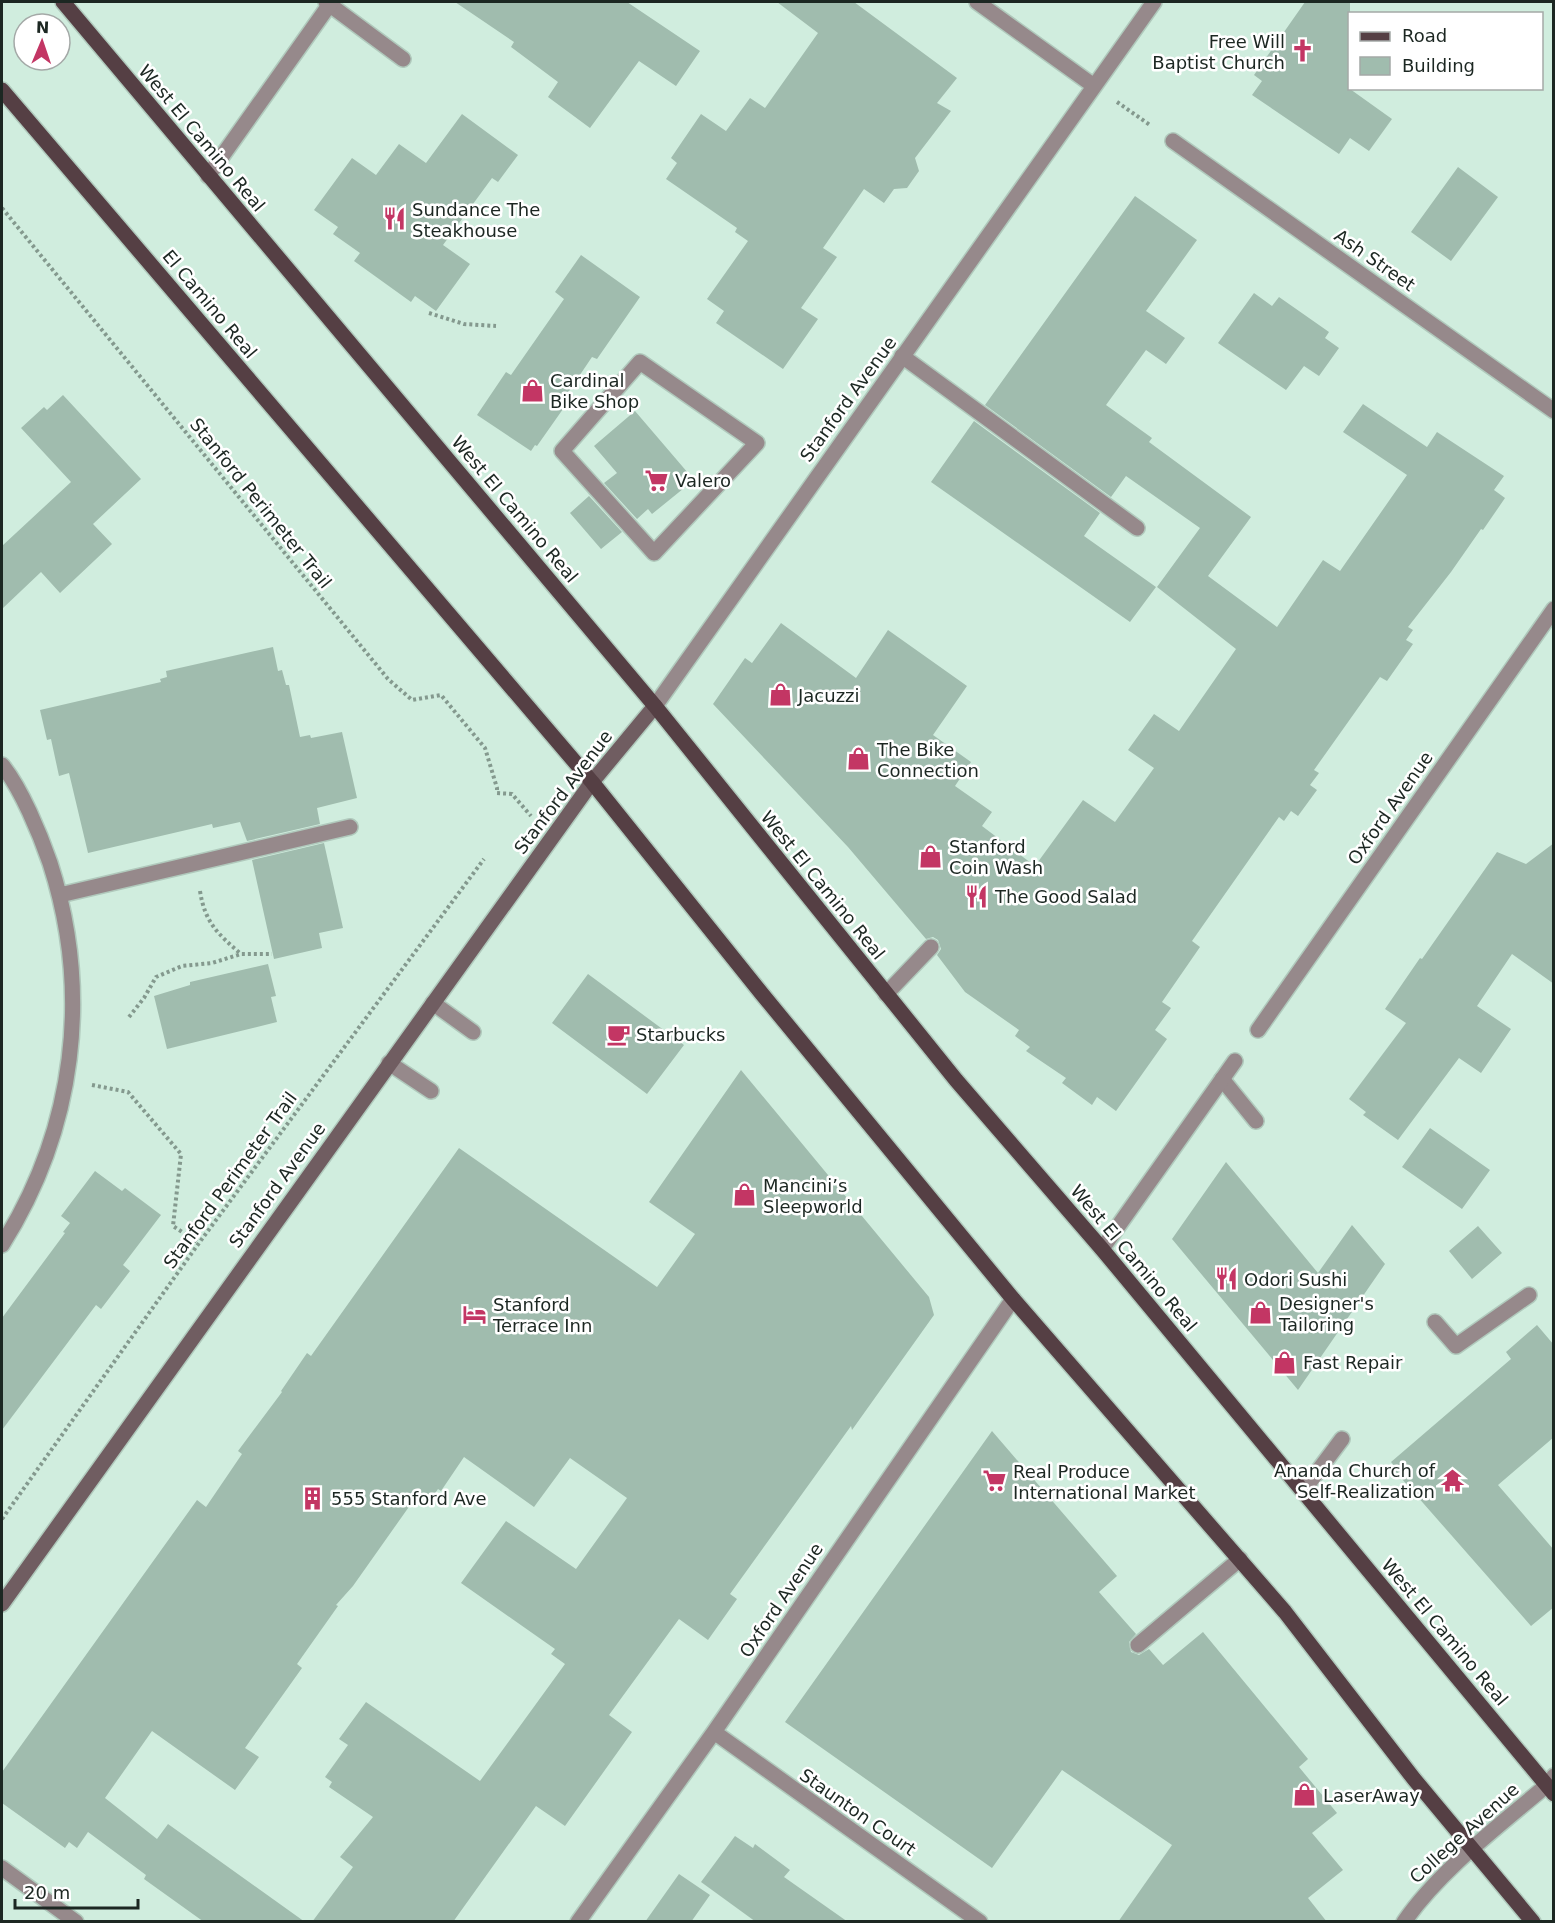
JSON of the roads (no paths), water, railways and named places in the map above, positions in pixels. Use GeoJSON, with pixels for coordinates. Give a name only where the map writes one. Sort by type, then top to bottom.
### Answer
{"type":"FeatureCollection","features":[{"type":"Feature","properties":{"kind":"main road","name":"West El Camino Real"},"geometry":{"type":"LineString","coordinates":[[63,2],[655,706],[956,1080],[1102,1249],[1551,1785]]}},
{"type":"Feature","properties":{"kind":"main road","name":"El Camino Real"},"geometry":{"type":"LineString","coordinates":[[2,90],[592,782]]}},
{"type":"Feature","properties":{"kind":"main road"},"geometry":{"type":"LineString","coordinates":[[592,782],[770,1004],[1013,1299],[1285,1612],[1414,1779],[1533,1922]]}},
{"type":"Feature","properties":{"kind":"street"},"geometry":{"type":"LineString","coordinates":[[977,2],[1094,86]]}},
{"type":"Feature","properties":{"kind":"street","name":"Stanford Avenue"},"geometry":{"type":"LineString","coordinates":[[2,1604],[592,782],[655,706],[1155,2]]}},
{"type":"Feature","properties":{"kind":"street"},"geometry":{"type":"LineString","coordinates":[[208,176],[328,3],[404,59]]}},
{"type":"Feature","properties":{"kind":"street","name":"Ash Street"},"geometry":{"type":"LineString","coordinates":[[1173,141],[1554,411]]}},
{"type":"Feature","properties":{"kind":"street"},"geometry":{"type":"LineString","coordinates":[[902,356],[1137,528]]}},
{"type":"Feature","properties":{"kind":"street"},"geometry":{"type":"LineString","coordinates":[[640,362],[757,443],[654,553],[562,451],[640,362]]}},
{"type":"Feature","properties":{"kind":"street","name":"Oxford Avenue"},"geometry":{"type":"LineString","coordinates":[[1258,1030],[1554,609]]}},
{"type":"Feature","properties":{"kind":"street"},"geometry":{"type":"LineString","coordinates":[[2,765],[41,835],[60,895],[73,968],[73,1038],[61,1109],[39,1175],[2,1245]]}},
{"type":"Feature","properties":{"kind":"street"},"geometry":{"type":"LineString","coordinates":[[60,895],[350,827]]}},
{"type":"Feature","properties":{"kind":"street"},"geometry":{"type":"LineString","coordinates":[[886,994],[931,947]]}},
{"type":"Feature","properties":{"kind":"street"},"geometry":{"type":"LineString","coordinates":[[433,1003],[473,1032]]}},
{"type":"Feature","properties":{"kind":"street"},"geometry":{"type":"LineString","coordinates":[[1102,1249],[1235,1061]]}},
{"type":"Feature","properties":{"kind":"street"},"geometry":{"type":"LineString","coordinates":[[389,1063],[430,1091]]}},
{"type":"Feature","properties":{"kind":"street"},"geometry":{"type":"LineString","coordinates":[[1222,1079],[1256,1121]]}},
{"type":"Feature","properties":{"kind":"street"},"geometry":{"type":"LineString","coordinates":[[1435,1322],[1456,1346],[1529,1295]]}},
{"type":"Feature","properties":{"kind":"street","name":"Oxford Avenue"},"geometry":{"type":"LineString","coordinates":[[578,1922],[714,1732],[1013,1299]]}},
{"type":"Feature","properties":{"kind":"street"},"geometry":{"type":"LineString","coordinates":[[1304,1491],[1342,1439]]}},
{"type":"Feature","properties":{"kind":"street"},"geometry":{"type":"LineString","coordinates":[[1138,1645],[1240,1559]]}},
{"type":"Feature","properties":{"kind":"street","name":"Staunton Court"},"geometry":{"type":"LineString","coordinates":[[714,1732],[980,1922]]}},
{"type":"Feature","properties":{"kind":"street","name":"College Avenue"},"geometry":{"type":"LineString","coordinates":[[1404,1922],[1422,1898],[1473,1848],[1551,1785]]}},
{"type":"Feature","properties":{"kind":"street"},"geometry":{"type":"LineString","coordinates":[[2,1868],[76,1922]]}},
{"type":"Feature","properties":{"kind":"place","name":"Free Will Baptist Church"},"geometry":{"type":"Point","coordinates":[1303,51]}},
{"type":"Feature","properties":{"kind":"place","name":"Sundance The Steakhouse"},"geometry":{"type":"Point","coordinates":[394,219]}},
{"type":"Feature","properties":{"kind":"place","name":"Cardinal Bike Shop"},"geometry":{"type":"Point","coordinates":[532,390]}},
{"type":"Feature","properties":{"kind":"place","name":"Valero"},"geometry":{"type":"Point","coordinates":[657,480]}},
{"type":"Feature","properties":{"kind":"place","name":"Jacuzzi"},"geometry":{"type":"Point","coordinates":[780,695]}},
{"type":"Feature","properties":{"kind":"place","name":"The Bike Connection"},"geometry":{"type":"Point","coordinates":[859,759]}},
{"type":"Feature","properties":{"kind":"place","name":"Stanford Coin Wash"},"geometry":{"type":"Point","coordinates":[931,856]}},
{"type":"Feature","properties":{"kind":"place","name":"The Good Salad"},"geometry":{"type":"Point","coordinates":[977,896]}},
{"type":"Feature","properties":{"kind":"place","name":"Starbucks"},"geometry":{"type":"Point","coordinates":[618,1034]}},
{"type":"Feature","properties":{"kind":"place","name":"Mancini’s Sleepworld"},"geometry":{"type":"Point","coordinates":[745,1195]}},
{"type":"Feature","properties":{"kind":"place","name":"Odori Sushi"},"geometry":{"type":"Point","coordinates":[1226,1279]}},
{"type":"Feature","properties":{"kind":"place","name":"Designer's Tailoring"},"geometry":{"type":"Point","coordinates":[1261,1313]}},
{"type":"Feature","properties":{"kind":"place","name":"Stanford Terrace Inn"},"geometry":{"type":"Point","coordinates":[475,1314]}},
{"type":"Feature","properties":{"kind":"place","name":"Fast Repair"},"geometry":{"type":"Point","coordinates":[1285,1362]}},
{"type":"Feature","properties":{"kind":"place","name":"Ananda Church of Self-Realization"},"geometry":{"type":"Point","coordinates":[1453,1480]}},
{"type":"Feature","properties":{"kind":"place","name":"Real Produce International Market"},"geometry":{"type":"Point","coordinates":[995,1481]}},
{"type":"Feature","properties":{"kind":"place","name":"555 Stanford Ave"},"geometry":{"type":"Point","coordinates":[313,1498]}},
{"type":"Feature","properties":{"kind":"place","name":"LaserAway"},"geometry":{"type":"Point","coordinates":[1305,1795]}}]}
